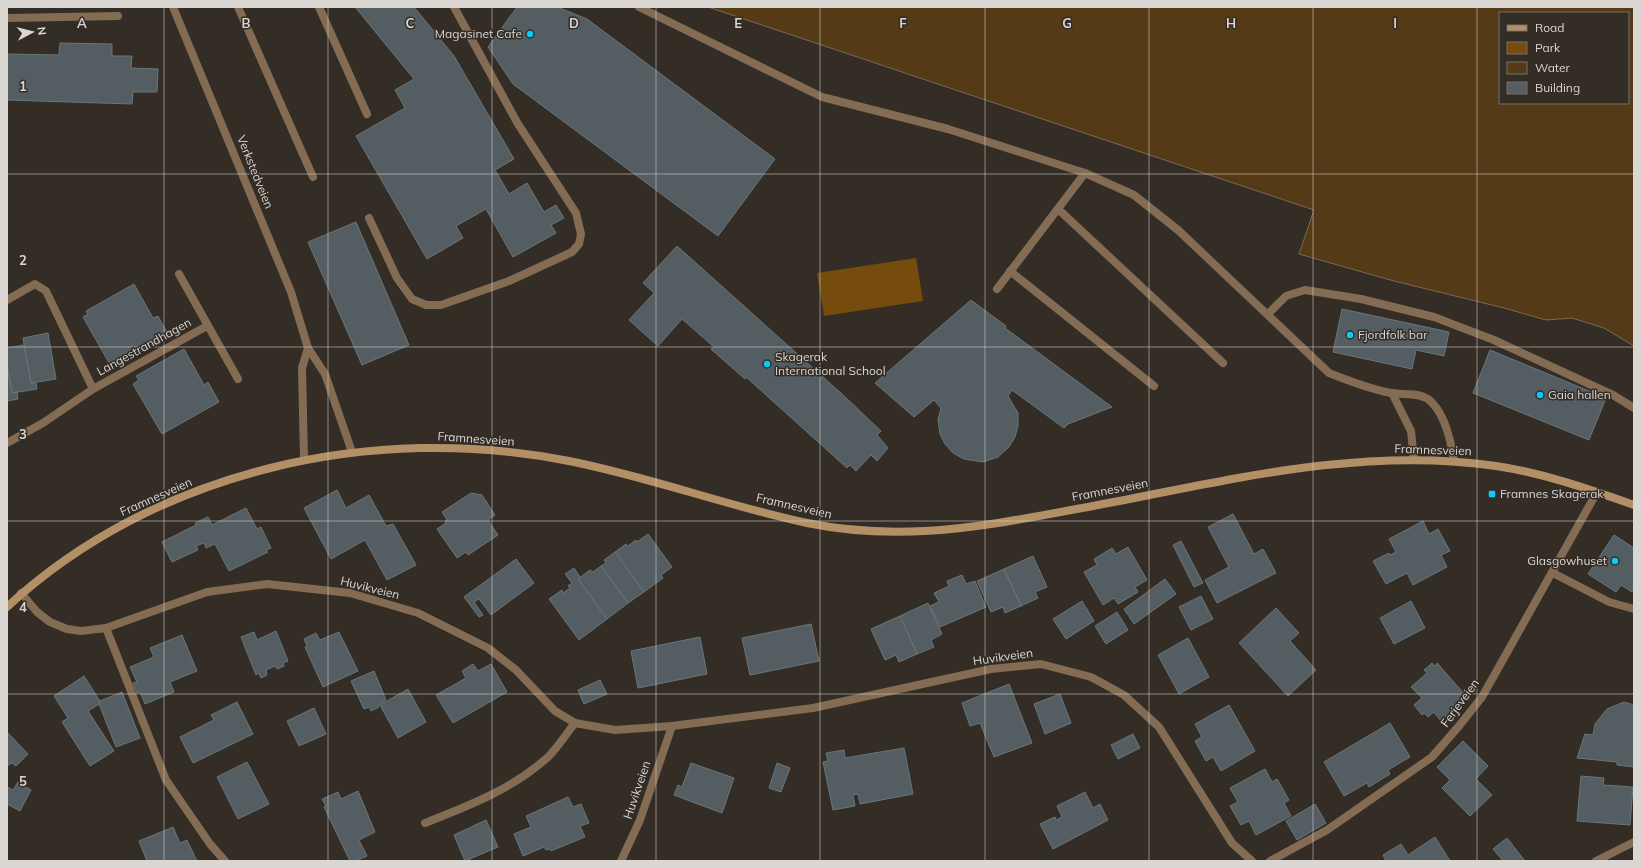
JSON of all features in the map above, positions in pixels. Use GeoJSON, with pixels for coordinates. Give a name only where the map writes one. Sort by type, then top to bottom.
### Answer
{"type":"FeatureCollection","features":[{"type":"Feature","properties":{"kind":"main road","name":"Framnesveien"},"geometry":{"type":"LineString","coordinates":[[7,607],[21,593],[66,560],[127,522],[199,490],[304,459],[352,452],[432,448],[492,449],[570,461],[809,524],[872,532],[929,531],[1011,521],[1326,464],[1414,460],[1454,461],[1498,466],[1544,475],[1634,505]]}},
{"type":"Feature","properties":{"kind":"street","name":"Verkstedveien"},"geometry":{"type":"LineString","coordinates":[[173,7],[292,292],[308,348],[325,374],[352,452]]}},
{"type":"Feature","properties":{"kind":"street"},"geometry":{"type":"LineString","coordinates":[[238,7],[313,177]]}},
{"type":"Feature","properties":{"kind":"street"},"geometry":{"type":"LineString","coordinates":[[319,7],[367,114]]}},
{"type":"Feature","properties":{"kind":"street"},"geometry":{"type":"LineString","coordinates":[[369,218],[397,278],[412,298],[426,305],[441,305],[509,281],[572,252],[580,244],[581,234],[576,213],[518,124],[454,7]]}},
{"type":"Feature","properties":{"kind":"street"},"geometry":{"type":"LineString","coordinates":[[639,7],[822,97],[948,129],[1085,173],[1134,195],[1178,230],[1329,373],[1392,393],[1411,394],[1427,399],[1437,410],[1450,439],[1454,461]]}},
{"type":"Feature","properties":{"kind":"street"},"geometry":{"type":"LineString","coordinates":[[7,18],[118,16]]}},
{"type":"Feature","properties":{"kind":"street"},"geometry":{"type":"LineString","coordinates":[[997,289],[1085,173]]}},
{"type":"Feature","properties":{"kind":"street"},"geometry":{"type":"LineString","coordinates":[[1058,209],[1223,363]]}},
{"type":"Feature","properties":{"kind":"street"},"geometry":{"type":"LineString","coordinates":[[1010,271],[1154,386]]}},
{"type":"Feature","properties":{"kind":"street"},"geometry":{"type":"LineString","coordinates":[[179,274],[238,379]]}},
{"type":"Feature","properties":{"kind":"street","name":"Langestrandhagen"},"geometry":{"type":"LineString","coordinates":[[7,300],[35,284],[46,291],[93,389]]}},
{"type":"Feature","properties":{"kind":"street"},"geometry":{"type":"LineString","coordinates":[[1268,314],[1286,296],[1305,290],[1361,299],[1434,317],[1494,340],[1613,395],[1634,408]]}},
{"type":"Feature","properties":{"kind":"street","name":"Langestrandhagen"},"geometry":{"type":"LineString","coordinates":[[7,443],[43,423],[93,389],[207,326]]}},
{"type":"Feature","properties":{"kind":"street"},"geometry":{"type":"LineString","coordinates":[[304,459],[302,368],[308,348]]}},
{"type":"Feature","properties":{"kind":"street"},"geometry":{"type":"LineString","coordinates":[[1392,393],[1411,431],[1414,460]]}},
{"type":"Feature","properties":{"kind":"street","name":"Ferjeveien"},"geometry":{"type":"LineString","coordinates":[[1270,861],[1327,830],[1432,757],[1482,697],[1553,573],[1597,492]]}},
{"type":"Feature","properties":{"kind":"street"},"geometry":{"type":"LineString","coordinates":[[1553,573],[1609,602],[1634,609]]}},
{"type":"Feature","properties":{"kind":"street","name":"Huvikveien"},"geometry":{"type":"LineString","coordinates":[[21,593],[50,622],[67,629],[81,631],[106,628],[207,592],[267,584],[350,593],[418,613],[488,648],[516,670],[555,711],[575,723],[615,730],[672,726],[813,708],[991,669],[1041,664],[1091,677],[1124,695],[1159,727],[1232,843],[1252,861]]}},
{"type":"Feature","properties":{"kind":"street"},"geometry":{"type":"LineString","coordinates":[[106,628],[166,780],[210,844],[225,861]]}},
{"type":"Feature","properties":{"kind":"street"},"geometry":{"type":"LineString","coordinates":[[424,822],[477,803],[510,784],[548,756],[575,723]]}},
{"type":"Feature","properties":{"kind":"street","name":"Huvikveien"},"geometry":{"type":"LineString","coordinates":[[621,861],[640,820],[672,726]]}},
{"type":"Feature","properties":{"kind":"street"},"geometry":{"type":"LineString","coordinates":[[1596,861],[1634,842]]}},
{"type":"Feature","properties":{"kind":"green space"},"geometry":{"type":"Polygon","coordinates":[[[916,258],[923,301],[824,316],[817,273],[916,258]]]}},
{"type":"Feature","properties":{"kind":"water"},"geometry":{"type":"Polygon","coordinates":[[[708,7],[1634,7],[1634,346],[1604,328],[1572,318],[1546,320],[1394,281],[1299,254],[1314,210],[708,7]]]}},
{"type":"Feature","properties":{"kind":"building"},"geometry":{"type":"Polygon","coordinates":[[[355,7],[414,7],[454,56],[514,159],[495,170],[509,194],[527,183],[544,212],[556,205],[564,218],[551,225],[556,233],[513,257],[486,209],[456,226],[463,238],[427,259],[356,136],[405,108],[395,90],[414,79],[355,7]]]}},
{"type":"Feature","properties":{"kind":"building"},"geometry":{"type":"Polygon","coordinates":[[[517,7],[557,7],[587,19],[775,159],[718,236],[513,84],[488,47],[517,7]]]}},
{"type":"Feature","properties":{"kind":"building"},"geometry":{"type":"Polygon","coordinates":[[[60,43],[112,44],[112,56],[132,56],[131,68],[158,69],[157,92],[133,92],[132,104],[7,100],[7,54],[59,55],[60,43]]]}},
{"type":"Feature","properties":{"kind":"building"},"geometry":{"type":"Polygon","coordinates":[[[356,222],[409,345],[362,365],[308,242],[356,222]]]}},
{"type":"Feature","properties":{"kind":"building"},"geometry":{"type":"Polygon","coordinates":[[[677,246],[881,431],[877,435],[888,448],[877,461],[871,455],[856,471],[850,465],[847,468],[746,377],[745,379],[711,349],[714,347],[682,319],[658,346],[629,320],[654,293],[643,283],[677,246]]]}},
{"type":"Feature","properties":{"kind":"building"},"geometry":{"type":"Polygon","coordinates":[[[134,284],[153,318],[158,316],[169,336],[112,368],[83,317],[88,314],[86,311],[134,284]]]}},
{"type":"Feature","properties":{"kind":"building"},"geometry":{"type":"Polygon","coordinates":[[[971,300],[1006,326],[1005,328],[1112,407],[1068,424],[1064,428],[1012,390],[1008,396],[1018,413],[1018,426],[1015,437],[1009,447],[998,457],[983,462],[964,459],[953,453],[945,444],[940,434],[938,420],[941,408],[934,400],[914,417],[875,383],[971,300]]]}},
{"type":"Feature","properties":{"kind":"building"},"geometry":{"type":"Polygon","coordinates":[[[1342,309],[1449,332],[1444,356],[1416,350],[1412,369],[1333,352],[1342,309]]]}},
{"type":"Feature","properties":{"kind":"building"},"geometry":{"type":"Polygon","coordinates":[[[48,333],[56,379],[31,383],[23,338],[48,333]]]}},
{"type":"Feature","properties":{"kind":"building"},"geometry":{"type":"Polygon","coordinates":[[[24,345],[31,383],[36,383],[37,389],[12,393],[7,365],[7,348],[24,345]]]}},
{"type":"Feature","properties":{"kind":"building"},"geometry":{"type":"Polygon","coordinates":[[[184,349],[204,385],[208,382],[219,402],[162,434],[133,384],[139,380],[136,376],[184,349]]]}},
{"type":"Feature","properties":{"kind":"building","name":"Gaia hallen"},"geometry":{"type":"Polygon","coordinates":[[[1490,350],[1606,398],[1589,440],[1473,393],[1490,350]]]}},
{"type":"Feature","properties":{"kind":"building"},"geometry":{"type":"Polygon","coordinates":[[[7,365],[12,393],[17,392],[18,399],[7,401],[7,365]]]}},
{"type":"Feature","properties":{"kind":"building"},"geometry":{"type":"Polygon","coordinates":[[[337,490],[346,508],[369,495],[386,526],[393,524],[416,565],[387,580],[365,540],[331,559],[304,508],[337,490]]]}},
{"type":"Feature","properties":{"kind":"building"},"geometry":{"type":"Polygon","coordinates":[[[471,493],[482,495],[495,515],[488,520],[498,535],[468,555],[466,552],[457,558],[437,529],[446,523],[445,521],[447,520],[442,512],[471,493]]]}},
{"type":"Feature","properties":{"kind":"building"},"geometry":{"type":"Polygon","coordinates":[[[246,508],[257,529],[261,527],[271,548],[266,550],[268,552],[229,571],[215,544],[206,548],[204,543],[196,546],[198,550],[172,562],[162,542],[196,525],[195,523],[208,517],[212,525],[246,508]]]}},
{"type":"Feature","properties":{"kind":"building"},"geometry":{"type":"Polygon","coordinates":[[[1233,514],[1254,554],[1263,549],[1276,573],[1217,603],[1205,580],[1229,567],[1208,527],[1233,514]]]}},
{"type":"Feature","properties":{"kind":"building"},"geometry":{"type":"Polygon","coordinates":[[[1423,521],[1429,534],[1438,529],[1450,551],[1441,555],[1447,567],[1413,585],[1407,573],[1386,584],[1373,561],[1389,553],[1390,555],[1396,552],[1389,539],[1423,521]]]}},
{"type":"Feature","properties":{"kind":"building"},"geometry":{"type":"Polygon","coordinates":[[[648,534],[672,567],[661,575],[663,578],[644,592],[615,552],[626,544],[628,546],[636,540],[637,542],[648,534]]]}},
{"type":"Feature","properties":{"kind":"building","name":"Glasgowhuset"},"geometry":{"type":"Polygon","coordinates":[[[1614,535],[1634,548],[1634,589],[1632,592],[1621,585],[1616,592],[1588,574],[1614,535]]]}},
{"type":"Feature","properties":{"kind":"building"},"geometry":{"type":"Polygon","coordinates":[[[1181,541],[1203,583],[1194,587],[1173,545],[1181,541]]]}},
{"type":"Feature","properties":{"kind":"building"},"geometry":{"type":"Polygon","coordinates":[[[1128,547],[1147,580],[1135,587],[1138,592],[1118,604],[1114,598],[1103,605],[1084,572],[1097,565],[1094,559],[1112,548],[1116,554],[1128,547]]]}},
{"type":"Feature","properties":{"kind":"building"},"geometry":{"type":"Polygon","coordinates":[[[615,552],[644,592],[628,603],[601,566],[606,563],[604,560],[615,552]]]}},
{"type":"Feature","properties":{"kind":"building"},"geometry":{"type":"Polygon","coordinates":[[[1033,556],[1047,587],[1035,592],[1038,598],[1021,606],[1004,569],[1033,556]]]}},
{"type":"Feature","properties":{"kind":"building"},"geometry":{"type":"Polygon","coordinates":[[[516,559],[534,583],[491,615],[479,599],[474,602],[483,615],[479,617],[464,597],[516,559]]]}},
{"type":"Feature","properties":{"kind":"building"},"geometry":{"type":"Polygon","coordinates":[[[601,566],[628,603],[607,619],[578,579],[590,570],[593,572],[601,566]]]}},
{"type":"Feature","properties":{"kind":"building"},"geometry":{"type":"Polygon","coordinates":[[[574,568],[580,577],[578,579],[607,619],[579,640],[549,599],[562,590],[563,593],[570,588],[568,586],[572,583],[565,574],[574,568]]]}},
{"type":"Feature","properties":{"kind":"building"},"geometry":{"type":"Polygon","coordinates":[[[1004,569],[1021,606],[1005,613],[1003,607],[991,612],[977,581],[1004,569]]]}},
{"type":"Feature","properties":{"kind":"building"},"geometry":{"type":"Polygon","coordinates":[[[962,575],[966,584],[975,581],[986,607],[940,627],[930,606],[939,602],[934,593],[949,586],[947,581],[962,575]]]}},
{"type":"Feature","properties":{"kind":"building"},"geometry":{"type":"Polygon","coordinates":[[[1165,579],[1176,594],[1134,624],[1124,609],[1165,579]]]}},
{"type":"Feature","properties":{"kind":"building"},"geometry":{"type":"Polygon","coordinates":[[[1201,596],[1213,619],[1191,630],[1179,607],[1201,596]]]}},
{"type":"Feature","properties":{"kind":"building"},"geometry":{"type":"Polygon","coordinates":[[[1082,601],[1094,621],[1066,639],[1053,619],[1082,601]]]}},
{"type":"Feature","properties":{"kind":"building"},"geometry":{"type":"Polygon","coordinates":[[[1411,601],[1425,628],[1394,644],[1380,618],[1411,601]]]}},
{"type":"Feature","properties":{"kind":"building"},"geometry":{"type":"Polygon","coordinates":[[[928,603],[942,634],[931,640],[934,647],[917,654],[900,616],[928,603]]]}},
{"type":"Feature","properties":{"kind":"building"},"geometry":{"type":"Polygon","coordinates":[[[1276,608],[1299,633],[1290,641],[1316,670],[1288,696],[1239,643],[1276,608]]]}},
{"type":"Feature","properties":{"kind":"building"},"geometry":{"type":"Polygon","coordinates":[[[1117,612],[1128,630],[1106,644],[1095,626],[1117,612]]]}},
{"type":"Feature","properties":{"kind":"building"},"geometry":{"type":"Polygon","coordinates":[[[900,616],[917,654],[899,662],[896,655],[885,660],[871,629],[900,616]]]}},
{"type":"Feature","properties":{"kind":"building"},"geometry":{"type":"Polygon","coordinates":[[[811,624],[819,661],[750,675],[742,638],[811,624]]]}},
{"type":"Feature","properties":{"kind":"building"},"geometry":{"type":"Polygon","coordinates":[[[276,631],[288,661],[283,663],[284,666],[277,669],[275,666],[266,670],[267,675],[261,678],[259,673],[256,675],[241,637],[254,632],[257,640],[276,631]]]}},
{"type":"Feature","properties":{"kind":"building"},"geometry":{"type":"Polygon","coordinates":[[[339,632],[358,671],[323,687],[305,647],[307,646],[304,639],[316,633],[320,640],[339,632]]]}},
{"type":"Feature","properties":{"kind":"building"},"geometry":{"type":"Polygon","coordinates":[[[182,635],[197,671],[170,682],[174,692],[145,704],[140,692],[137,693],[133,683],[137,682],[130,667],[154,657],[150,648],[182,635]]]}},
{"type":"Feature","properties":{"kind":"building"},"geometry":{"type":"Polygon","coordinates":[[[700,637],[707,674],[638,688],[631,651],[700,637]]]}},
{"type":"Feature","properties":{"kind":"building"},"geometry":{"type":"Polygon","coordinates":[[[1188,638],[1209,677],[1179,694],[1158,655],[1188,638]]]}},
{"type":"Feature","properties":{"kind":"building"},"geometry":{"type":"Polygon","coordinates":[[[1432,663],[1435,666],[1437,663],[1467,697],[1441,721],[1434,712],[1428,717],[1424,713],[1422,715],[1414,705],[1422,698],[1411,687],[1427,673],[1424,670],[1432,663]]]}},
{"type":"Feature","properties":{"kind":"building"},"geometry":{"type":"Polygon","coordinates":[[[473,664],[478,671],[491,664],[507,692],[453,723],[436,695],[466,678],[462,671],[473,664]]]}},
{"type":"Feature","properties":{"kind":"building"},"geometry":{"type":"Polygon","coordinates":[[[374,671],[386,700],[378,705],[379,707],[371,711],[369,707],[364,709],[351,681],[374,671]]]}},
{"type":"Feature","properties":{"kind":"building"},"geometry":{"type":"Polygon","coordinates":[[[84,676],[101,703],[88,711],[114,751],[90,766],[62,722],[68,718],[54,696],[84,676]]]}},
{"type":"Feature","properties":{"kind":"building"},"geometry":{"type":"Polygon","coordinates":[[[600,680],[607,694],[584,704],[578,690],[600,680]]]}},
{"type":"Feature","properties":{"kind":"building"},"geometry":{"type":"Polygon","coordinates":[[[1009,684],[1032,743],[994,757],[980,723],[970,726],[962,703],[1009,684]]]}},
{"type":"Feature","properties":{"kind":"building"},"geometry":{"type":"Polygon","coordinates":[[[408,689],[426,722],[398,738],[380,705],[408,689]]]}},
{"type":"Feature","properties":{"kind":"building"},"geometry":{"type":"Polygon","coordinates":[[[122,692],[140,738],[116,747],[99,704],[100,701],[122,692]]]}},
{"type":"Feature","properties":{"kind":"building"},"geometry":{"type":"Polygon","coordinates":[[[1060,694],[1071,723],[1045,734],[1034,704],[1060,694]]]}},
{"type":"Feature","properties":{"kind":"building"},"geometry":{"type":"Polygon","coordinates":[[[237,702],[253,734],[193,763],[180,737],[214,720],[211,715],[237,702]]]}},
{"type":"Feature","properties":{"kind":"building"},"geometry":{"type":"Polygon","coordinates":[[[1624,702],[1634,705],[1634,767],[1617,765],[1617,762],[1577,758],[1585,734],[1593,735],[1595,724],[1607,709],[1624,702]]]}},
{"type":"Feature","properties":{"kind":"building"},"geometry":{"type":"Polygon","coordinates":[[[1229,705],[1255,751],[1221,771],[1213,757],[1206,761],[1195,741],[1202,737],[1195,724],[1229,705]]]}},
{"type":"Feature","properties":{"kind":"building"},"geometry":{"type":"Polygon","coordinates":[[[314,708],[326,734],[299,746],[287,721],[314,708]]]}},
{"type":"Feature","properties":{"kind":"building"},"geometry":{"type":"Polygon","coordinates":[[[1390,723],[1410,757],[1388,770],[1390,774],[1369,787],[1367,783],[1344,796],[1324,762],[1390,723]]]}},
{"type":"Feature","properties":{"kind":"building"},"geometry":{"type":"Polygon","coordinates":[[[7,732],[28,754],[16,766],[12,763],[7,766],[7,732]]]}},
{"type":"Feature","properties":{"kind":"building"},"geometry":{"type":"Polygon","coordinates":[[[1133,734],[1140,748],[1118,759],[1111,745],[1133,734]]]}},
{"type":"Feature","properties":{"kind":"building"},"geometry":{"type":"Polygon","coordinates":[[[1463,741],[1488,766],[1476,779],[1492,795],[1470,816],[1442,788],[1450,780],[1437,767],[1463,741]]]}},
{"type":"Feature","properties":{"kind":"building"},"geometry":{"type":"Polygon","coordinates":[[[904,748],[913,794],[860,804],[858,794],[853,795],[855,806],[833,810],[823,762],[828,761],[826,753],[844,750],[845,758],[904,748]]]}},
{"type":"Feature","properties":{"kind":"building"},"geometry":{"type":"Polygon","coordinates":[[[247,762],[269,804],[238,819],[217,777],[247,762]]]}},
{"type":"Feature","properties":{"kind":"building"},"geometry":{"type":"Polygon","coordinates":[[[691,763],[734,778],[722,813],[674,795],[678,785],[682,787],[691,763]]]}},
{"type":"Feature","properties":{"kind":"building"},"geometry":{"type":"Polygon","coordinates":[[[777,763],[790,768],[781,792],[769,788],[777,763]]]}},
{"type":"Feature","properties":{"kind":"building"},"geometry":{"type":"Polygon","coordinates":[[[1265,769],[1272,782],[1277,779],[1289,800],[1284,803],[1291,816],[1256,835],[1249,821],[1241,825],[1230,806],[1238,802],[1230,788],[1265,769]]]}},
{"type":"Feature","properties":{"kind":"building"},"geometry":{"type":"Polygon","coordinates":[[[1581,776],[1604,778],[1603,785],[1633,787],[1630,825],[1577,821],[1581,776]]]}},
{"type":"Feature","properties":{"kind":"building"},"geometry":{"type":"Polygon","coordinates":[[[18,782],[31,790],[20,811],[7,804],[7,787],[13,790],[18,782]]]}},
{"type":"Feature","properties":{"kind":"building"},"geometry":{"type":"Polygon","coordinates":[[[358,791],[375,832],[359,840],[367,856],[355,861],[350,861],[324,807],[326,806],[322,799],[338,792],[341,799],[358,791]]]}},
{"type":"Feature","properties":{"kind":"building"},"geometry":{"type":"Polygon","coordinates":[[[1085,792],[1093,808],[1100,804],[1108,820],[1053,849],[1040,824],[1055,817],[1056,820],[1062,817],[1057,806],[1085,792]]]}},
{"type":"Feature","properties":{"kind":"building"},"geometry":{"type":"Polygon","coordinates":[[[568,797],[573,807],[581,804],[589,823],[580,826],[585,837],[551,851],[550,849],[546,850],[544,847],[523,856],[514,834],[531,827],[526,816],[568,797]]]}},
{"type":"Feature","properties":{"kind":"building"},"geometry":{"type":"Polygon","coordinates":[[[1315,804],[1326,823],[1297,840],[1286,821],[1315,804]]]}},
{"type":"Feature","properties":{"kind":"building"},"geometry":{"type":"Polygon","coordinates":[[[486,820],[498,847],[465,861],[454,835],[486,820]]]}},
{"type":"Feature","properties":{"kind":"building"},"geometry":{"type":"Polygon","coordinates":[[[173,827],[180,843],[187,840],[197,861],[147,861],[139,841],[173,827]]]}},
{"type":"Feature","properties":{"kind":"building"},"geometry":{"type":"Polygon","coordinates":[[[1435,837],[1450,861],[1386,861],[1383,855],[1401,844],[1408,855],[1435,837]]]}},
{"type":"Feature","properties":{"kind":"building"},"geometry":{"type":"Polygon","coordinates":[[[1507,838],[1525,861],[1503,861],[1493,849],[1507,838]]]}},
{"type":"Feature","properties":{"kind":"place","name":"Magasinet Cafe"},"geometry":{"type":"Point","coordinates":[530,34]}},
{"type":"Feature","properties":{"kind":"place","name":"Fjordfolk bar"},"geometry":{"type":"Point","coordinates":[1350,335]}},
{"type":"Feature","properties":{"kind":"place","name":"Skagerak International School"},"geometry":{"type":"Point","coordinates":[767,364]}},
{"type":"Feature","properties":{"kind":"place","name":"Gaia hallen"},"geometry":{"type":"Point","coordinates":[1540,395]}},
{"type":"Feature","properties":{"kind":"place","name":"Framnes Skagerak"},"geometry":{"type":"Point","coordinates":[1492,494]}},
{"type":"Feature","properties":{"kind":"place","name":"Glasgowhuset"},"geometry":{"type":"Point","coordinates":[1615,561]}}]}
